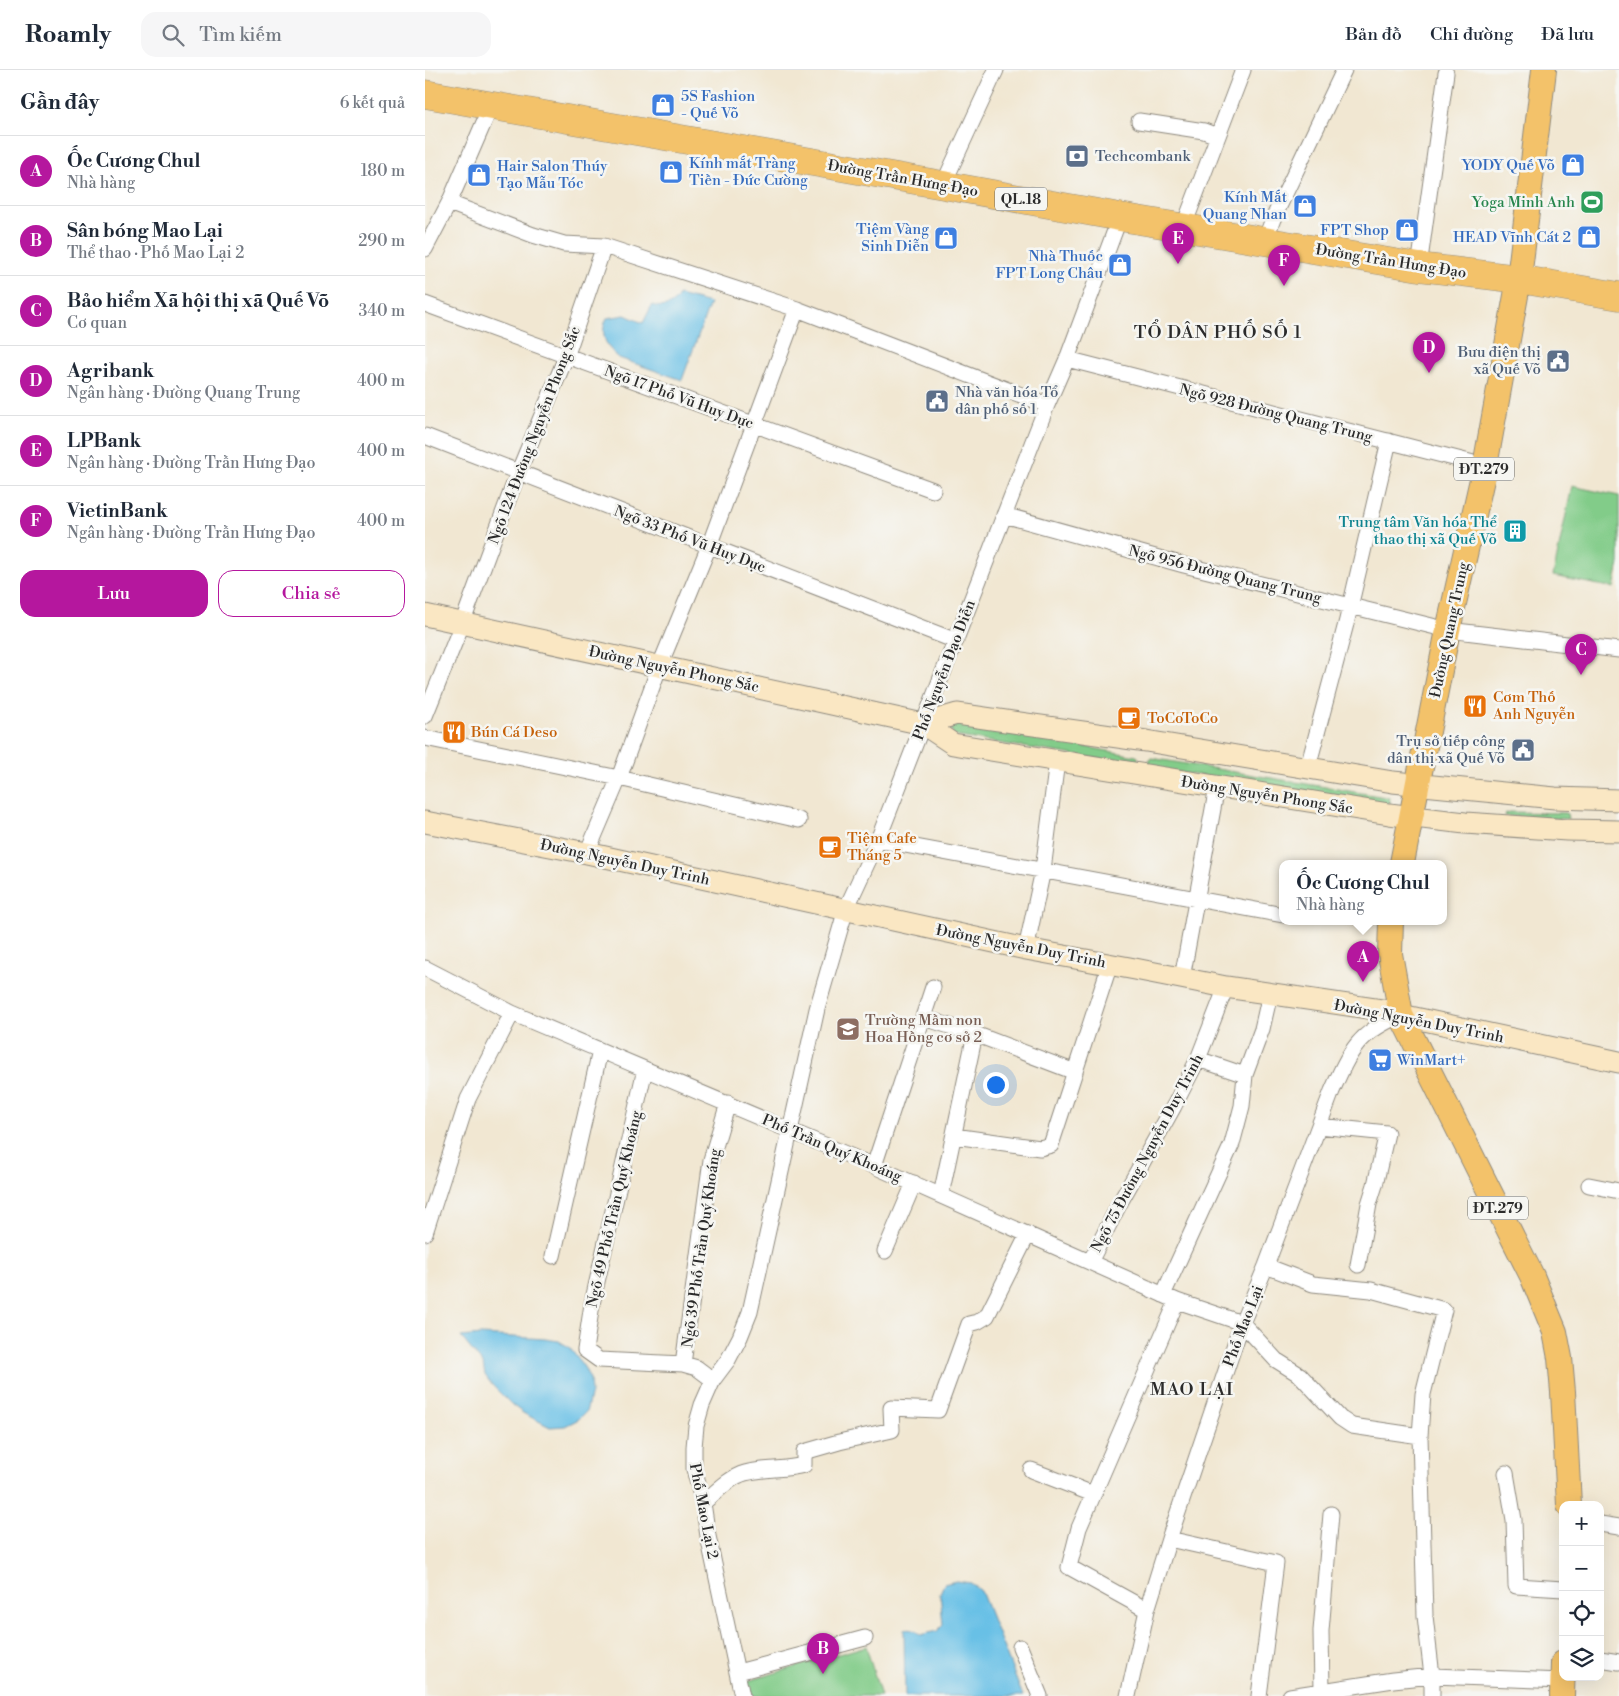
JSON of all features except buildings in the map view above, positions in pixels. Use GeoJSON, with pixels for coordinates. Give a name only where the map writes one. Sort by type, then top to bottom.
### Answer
{"type":"FeatureCollection","features":[{"type":"Feature","properties":{"kind":"highway","name":"Đường Trần Hưng Đạo"},"geometry":{"type":"LineString","coordinates":[[425,94],[1183,228],[1265,240],[1419,267],[1519,279],[1619,296]]}},
{"type":"Feature","properties":{"kind":"main road","name":"Đường Quang Trung"},"geometry":{"type":"LineString","coordinates":[[1403,860],[1448,630],[1485,466],[1519,279],[1544,70]]}},
{"type":"Feature","properties":{"kind":"main road","name":"Đường Nguyễn Phong Sắc"},"geometry":{"type":"LineString","coordinates":[[425,615],[923,724],[953,744],[1217,787],[1463,823],[1619,832]]}},
{"type":"Feature","properties":{"kind":"main road","name":"Đường Nguyễn Phong Sắc"},"geometry":{"type":"LineString","coordinates":[[923,724],[957,714],[1146,741],[1417,784],[1546,798],[1619,800]]}},
{"type":"Feature","properties":{"kind":"main road"},"geometry":{"type":"LineString","coordinates":[[1142,775],[1146,741]]}},
{"type":"Feature","properties":{"kind":"main road"},"geometry":{"type":"LineString","coordinates":[[1581,799],[1582,830]]}},
{"type":"Feature","properties":{"kind":"main road","name":"Đường Nguyễn Duy Trinh"},"geometry":{"type":"LineString","coordinates":[[425,822],[587,853],[1026,949],[1226,987],[1395,1012],[1401,1015],[1619,1062]]}},
{"type":"Feature","properties":{"kind":"main road","name":"ĐT.279"},"geometry":{"type":"LineString","coordinates":[[1391,925],[1390,954],[1401,1015],[1532,1276],[1552,1325],[1560,1358],[1569,1501]]}},
{"type":"Feature","properties":{"kind":"street"},"geometry":{"type":"LineString","coordinates":[[943,185],[996,70]]}},
{"type":"Feature","properties":{"kind":"street"},"geometry":{"type":"LineString","coordinates":[[1183,228],[1243,70]]}},
{"type":"Feature","properties":{"kind":"street"},"geometry":{"type":"LineString","coordinates":[[1265,240],[1273,218],[1344,70]]}},
{"type":"Feature","properties":{"kind":"street"},"geometry":{"type":"LineString","coordinates":[[1419,267],[1446,73]]}},
{"type":"Feature","properties":{"kind":"street"},"geometry":{"type":"LineString","coordinates":[[425,249],[449,203],[491,106]]}},
{"type":"Feature","properties":{"kind":"street"},"geometry":{"type":"LineString","coordinates":[[1139,121],[1204,131],[1217,136]]}},
{"type":"Feature","properties":{"kind":"street"},"geometry":{"type":"LineString","coordinates":[[449,203],[533,235],[564,244],[604,246],[797,309],[1047,404]]}},
{"type":"Feature","properties":{"kind":"street","name":"Phố Nguyễn Đạo Diễn"},"geometry":{"type":"LineString","coordinates":[[791,1130],[817,1008],[846,910],[878,840],[1047,404],[1067,359],[1120,217]]}},
{"type":"Feature","properties":{"kind":"street","name":"Ngõ 124 Đường Nguyễn Phong Sắc"},"geometry":{"type":"LineString","coordinates":[[425,716],[462,624],[518,473],[566,356],[604,246]]}},
{"type":"Feature","properties":{"kind":"street","name":"Ngõ 17 Phố Vũ Huy Dực"},"geometry":{"type":"LineString","coordinates":[[425,304],[933,490]]}},
{"type":"Feature","properties":{"kind":"street"},"geometry":{"type":"LineString","coordinates":[[587,853],[619,778],[660,665],[709,546],[797,309]]}},
{"type":"Feature","properties":{"kind":"street","name":"Ngõ 928 Đường Quang Trung"},"geometry":{"type":"LineString","coordinates":[[1067,359],[1485,466]]}},
{"type":"Feature","properties":{"kind":"street","name":"Ngõ 33 Phố Vũ Huy Dực"},"geometry":{"type":"LineString","coordinates":[[425,436],[956,641]]}},
{"type":"Feature","properties":{"kind":"street"},"geometry":{"type":"LineString","coordinates":[[1308,767],[1350,606],[1389,441]]}},
{"type":"Feature","properties":{"kind":"street","name":"Ngõ 956 Đường Quang Trung"},"geometry":{"type":"LineString","coordinates":[[1004,515],[1184,565],[1448,630],[1619,650]]}},
{"type":"Feature","properties":{"kind":"street"},"geometry":{"type":"LineString","coordinates":[[425,738],[619,778],[799,820]]}},
{"type":"Feature","properties":{"kind":"street"},"geometry":{"type":"LineString","coordinates":[[1026,949],[1043,870],[1057,761]]}},
{"type":"Feature","properties":{"kind":"street"},"geometry":{"type":"LineString","coordinates":[[1182,978],[1217,787]]}},
{"type":"Feature","properties":{"kind":"street"},"geometry":{"type":"LineString","coordinates":[[878,840],[1279,914]]}},
{"type":"Feature","properties":{"kind":"street"},"geometry":{"type":"LineString","coordinates":[[954,1136],[1040,1148],[1051,1145],[1110,964]]}},
{"type":"Feature","properties":{"kind":"street","name":"Phố Trần Quý Khoáng"},"geometry":{"type":"LineString","coordinates":[[425,968],[513,1013],[600,1051],[728,1103],[914,1183],[1177,1301],[1241,1323]]}},
{"type":"Feature","properties":{"kind":"street"},"geometry":{"type":"LineString","coordinates":[[874,1166],[933,987]]}},
{"type":"Feature","properties":{"kind":"street","name":"Ngõ 75 Đường Nguyễn Duy Trinh"},"geometry":{"type":"LineString","coordinates":[[1089,1262],[1198,1059],[1226,987]]}},
{"type":"Feature","properties":{"kind":"street"},"geometry":{"type":"LineString","coordinates":[[1163,1295],[1232,1144],[1242,1106],[1245,1075],[1262,1030],[1270,994]]}},
{"type":"Feature","properties":{"kind":"street"},"geometry":{"type":"LineString","coordinates":[[425,1233],[468,1099],[513,1013]]}},
{"type":"Feature","properties":{"kind":"street","name":"Phố Mao Lại"},"geometry":{"type":"LineString","coordinates":[[1128,1696],[1147,1610],[1241,1323],[1266,1266],[1319,1126],[1342,1069],[1354,1047],[1369,1031],[1383,1022],[1401,1015]]}},
{"type":"Feature","properties":{"kind":"street"},"geometry":{"type":"LineString","coordinates":[[924,1018],[975,1034],[1075,1072]]}},
{"type":"Feature","properties":{"kind":"street"},"geometry":{"type":"LineString","coordinates":[[941,1195],[975,1034]]}},
{"type":"Feature","properties":{"kind":"street"},"geometry":{"type":"LineString","coordinates":[[553,1256],[600,1051]]}},
{"type":"Feature","properties":{"kind":"street"},"geometry":{"type":"LineString","coordinates":[[1198,1059],[1245,1075]]}},
{"type":"Feature","properties":{"kind":"street","name":"Ngõ 49 Phố Trần Quý Khoáng"},"geometry":{"type":"LineString","coordinates":[[645,1069],[592,1304],[585,1350],[599,1360],[683,1364]]}},
{"type":"Feature","properties":{"kind":"street","name":"Ngõ 39 Phố Trần Quý Khoáng"},"geometry":{"type":"LineString","coordinates":[[683,1364],[711,1160],[728,1103]]}},
{"type":"Feature","properties":{"kind":"street"},"geometry":{"type":"LineString","coordinates":[[1319,1126],[1387,1133],[1369,1204],[1358,1265]]}},
{"type":"Feature","properties":{"kind":"street","name":"Phố Mao Lại 2"},"geometry":{"type":"LineString","coordinates":[[742,1696],[708,1536],[703,1503],[694,1469],[693,1448],[700,1412],[713,1380],[728,1360],[750,1312],[791,1130]]}},
{"type":"Feature","properties":{"kind":"street"},"geometry":{"type":"LineString","coordinates":[[885,1251],[914,1183]]}},
{"type":"Feature","properties":{"kind":"street"},"geometry":{"type":"LineString","coordinates":[[1589,1185],[1619,1191]]}},
{"type":"Feature","properties":{"kind":"street"},"geometry":{"type":"LineString","coordinates":[[703,1503],[723,1486],[744,1473],[804,1465],[803,1452],[892,1430],[891,1408],[938,1410],[969,1324],[987,1316],[1028,1234]]}},
{"type":"Feature","properties":{"kind":"street"},"geometry":{"type":"LineString","coordinates":[[1266,1266],[1313,1284],[1371,1290],[1444,1310],[1423,1394],[1420,1436],[1425,1616],[1432,1676],[1432,1696]]}},
{"type":"Feature","properties":{"kind":"street"},"geometry":{"type":"LineString","coordinates":[[1147,1610],[1069,1568],[1079,1528],[1177,1301]]}},
{"type":"Feature","properties":{"kind":"street"},"geometry":{"type":"LineString","coordinates":[[1241,1323],[1277,1360],[1300,1375],[1340,1418],[1352,1426],[1420,1436]]}},
{"type":"Feature","properties":{"kind":"street"},"geometry":{"type":"LineString","coordinates":[[683,1364],[697,1368],[713,1380]]}},
{"type":"Feature","properties":{"kind":"street"},"geometry":{"type":"LineString","coordinates":[[1031,1470],[1093,1494]]}},
{"type":"Feature","properties":{"kind":"street"},"geometry":{"type":"LineString","coordinates":[[1506,1473],[1514,1520],[1515,1586],[1559,1589]]}},
{"type":"Feature","properties":{"kind":"street"},"geometry":{"type":"LineString","coordinates":[[1322,1691],[1321,1631],[1331,1514]]}},
{"type":"Feature","properties":{"kind":"street"},"geometry":{"type":"LineString","coordinates":[[1604,1525],[1619,1528]]}},
{"type":"Feature","properties":{"kind":"street"},"geometry":{"type":"LineString","coordinates":[[1169,1539],[1276,1563],[1259,1696]]}},
{"type":"Feature","properties":{"kind":"street"},"geometry":{"type":"LineString","coordinates":[[738,1672],[865,1638]]}},
{"type":"Feature","properties":{"kind":"street"},"geometry":{"type":"LineString","coordinates":[[1020,1647],[1040,1696]]}},
{"type":"Feature","properties":{"kind":"street"},"geometry":{"type":"LineString","coordinates":[[1604,1660],[1619,1662]]}},
{"type":"Feature","properties":{"kind":"street"},"geometry":{"type":"LineString","coordinates":[[1289,1696],[1432,1676],[1559,1680]]}},
{"type":"Feature","properties":{"kind":"green space"},"geometry":{"type":"Polygon","coordinates":[[[1572,486],[1619,496],[1619,563],[1614,588],[1553,576],[1572,486]]]}},
{"type":"Feature","properties":{"kind":"green space"},"geometry":{"type":"Polygon","coordinates":[[[958,724],[1136,756],[1138,757],[1138,765],[954,736],[951,730],[952,726],[958,724]]]}},
{"type":"Feature","properties":{"kind":"green space"},"geometry":{"type":"Polygon","coordinates":[[[1151,758],[1385,797],[1389,798],[1391,804],[1149,768],[1149,760],[1151,758]]]}},
{"type":"Feature","properties":{"kind":"green space"},"geometry":{"type":"Polygon","coordinates":[[[1506,813],[1565,813],[1568,819],[1505,816],[1506,813]]]}},
{"type":"Feature","properties":{"kind":"green space"},"geometry":{"type":"Polygon","coordinates":[[[866,1646],[881,1696],[745,1696],[741,1683],[866,1646]]]}},
{"type":"Feature","properties":{"kind":"water"},"geometry":{"type":"Polygon","coordinates":[[[679,295],[710,303],[682,380],[619,358],[607,345],[604,329],[607,318],[625,315],[643,323],[652,305],[668,306],[679,295]]]}},
{"type":"Feature","properties":{"kind":"water"},"geometry":{"type":"Polygon","coordinates":[[[481,1335],[545,1339],[559,1341],[569,1347],[584,1367],[590,1379],[591,1393],[586,1412],[579,1419],[565,1426],[550,1427],[512,1405],[492,1385],[485,1375],[483,1364],[461,1337],[481,1335]]]}},
{"type":"Feature","properties":{"kind":"water"},"geometry":{"type":"Polygon","coordinates":[[[956,1581],[971,1583],[981,1591],[1023,1696],[905,1696],[904,1630],[915,1631],[921,1635],[937,1631],[943,1625],[940,1593],[944,1584],[956,1581]]]}},
{"type":"Feature","properties":{"kind":"place","name":"5S Fashion - Quế Võ"},"geometry":{"type":"Point","coordinates":[663,105]}},
{"type":"Feature","properties":{"kind":"place","name":"Techcombank"},"geometry":{"type":"Point","coordinates":[1077,156]}},
{"type":"Feature","properties":{"kind":"place","name":"YODY Quế Võ"},"geometry":{"type":"Point","coordinates":[1573,165]}},
{"type":"Feature","properties":{"kind":"place","name":"Kính mắt Tràng Tiền - Đức Cường"},"geometry":{"type":"Point","coordinates":[671,172]}},
{"type":"Feature","properties":{"kind":"place","name":"Hair Salon Thúy Tạo Mẫu Tóc"},"geometry":{"type":"Point","coordinates":[479,175]}},
{"type":"Feature","properties":{"kind":"place","name":"Yoga Minh Anh"},"geometry":{"type":"Point","coordinates":[1592,202]}},
{"type":"Feature","properties":{"kind":"place","name":"Kính Mắt Quang Nhan"},"geometry":{"type":"Point","coordinates":[1305,206]}},
{"type":"Feature","properties":{"kind":"place","name":"FPT Shop"},"geometry":{"type":"Point","coordinates":[1407,230]}},
{"type":"Feature","properties":{"kind":"place","name":"HEAD Vĩnh Cát 2"},"geometry":{"type":"Point","coordinates":[1589,237]}},
{"type":"Feature","properties":{"kind":"place","name":"Tiệm Vàng Sinh Diễn"},"geometry":{"type":"Point","coordinates":[946,238]}},
{"type":"Feature","properties":{"kind":"place","name":"LPBank"},"geometry":{"type":"Point","coordinates":[1178,264]}},
{"type":"Feature","properties":{"kind":"place","name":"Nhà Thuốc FPT Long Châu"},"geometry":{"type":"Point","coordinates":[1120,265]}},
{"type":"Feature","properties":{"kind":"place","name":"VietinBank"},"geometry":{"type":"Point","coordinates":[1284,286]}},
{"type":"Feature","properties":{"kind":"place","name":"Bưu điện thị xã Quế Võ"},"geometry":{"type":"Point","coordinates":[1558,361]}},
{"type":"Feature","properties":{"kind":"place","name":"Agribank"},"geometry":{"type":"Point","coordinates":[1429,373]}},
{"type":"Feature","properties":{"kind":"place","name":"Nhà văn hóa Tổ dân phố số 1"},"geometry":{"type":"Point","coordinates":[937,401]}},
{"type":"Feature","properties":{"kind":"place","name":"Trung tâm Văn hóa Thể thao thị xã Quế Võ"},"geometry":{"type":"Point","coordinates":[1515,531]}},
{"type":"Feature","properties":{"kind":"place","name":"Bảo hiểm Xã hội thị xã Quế Võ"},"geometry":{"type":"Point","coordinates":[1581,675]}},
{"type":"Feature","properties":{"kind":"place","name":"Cơm Thố Anh Nguyễn"},"geometry":{"type":"Point","coordinates":[1475,706]}},
{"type":"Feature","properties":{"kind":"place","name":"ToCoToCo"},"geometry":{"type":"Point","coordinates":[1129,718]}},
{"type":"Feature","properties":{"kind":"place","name":"Bún Cá Deso"},"geometry":{"type":"Point","coordinates":[454,732]}},
{"type":"Feature","properties":{"kind":"place","name":"Trụ sở tiếp công dân thị xã Quế Võ"},"geometry":{"type":"Point","coordinates":[1523,750]}},
{"type":"Feature","properties":{"kind":"place","name":"Tiệm Cafe Tháng 5"},"geometry":{"type":"Point","coordinates":[830,847]}},
{"type":"Feature","properties":{"kind":"place","name":"Ốc Cương Chul"},"geometry":{"type":"Point","coordinates":[1363,982]}},
{"type":"Feature","properties":{"kind":"place","name":"Trường Mầm non Hoa Hồng cơ sở 2"},"geometry":{"type":"Point","coordinates":[848,1029]}},
{"type":"Feature","properties":{"kind":"place","name":"WinMart+"},"geometry":{"type":"Point","coordinates":[1380,1060]}},
{"type":"Feature","properties":{"kind":"place","name":"Sân bóng Mao Lại"},"geometry":{"type":"Point","coordinates":[823,1674]}},
{"type":"Feature","properties":{"kind":"district","name":"TỔ DÂN PHỐ SỐ 1"},"geometry":{"type":"Point","coordinates":[1218,332]}},
{"type":"Feature","properties":{"kind":"district","name":"MAO LẠI"},"geometry":{"type":"Point","coordinates":[1192,1389]}}]}
